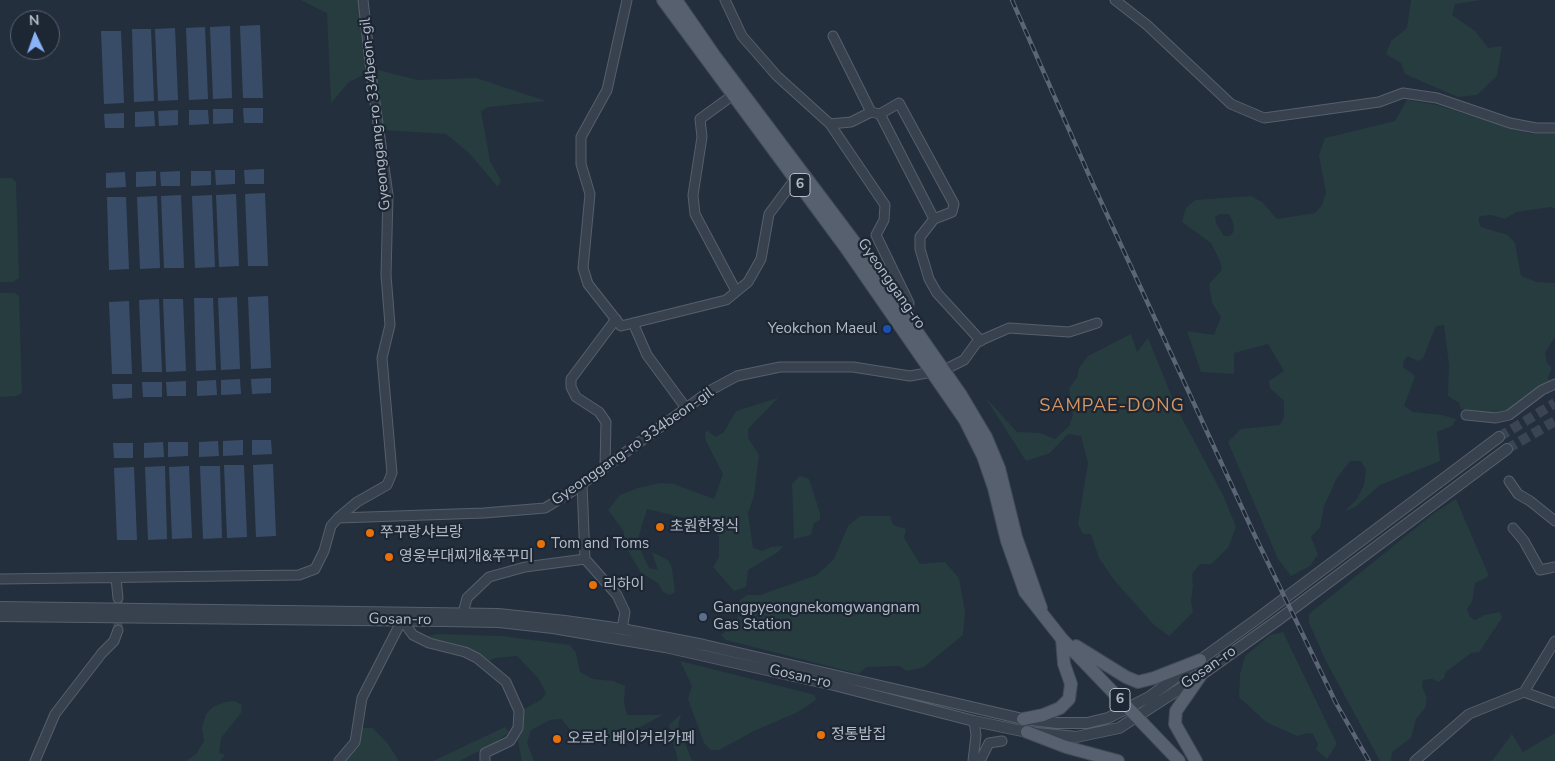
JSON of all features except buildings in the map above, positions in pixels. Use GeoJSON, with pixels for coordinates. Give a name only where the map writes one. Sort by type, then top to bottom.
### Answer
{"type":"FeatureCollection","features":[{"type":"Feature","properties":{"kind":"main road","name":"Gyeonggang-ro"},"geometry":{"type":"LineString","coordinates":[[663,0],[986,437],[999,468],[1016,537],[1042,613],[1062,639],[1179,761]]}},
{"type":"Feature","properties":{"kind":"main road","name":"Gyeonggang-ro"},"geometry":{"type":"LineString","coordinates":[[676,0],[908,318],[938,371]]}},
{"type":"Feature","properties":{"kind":"main road"},"geometry":{"type":"LineString","coordinates":[[1062,639],[1126,677],[1138,682],[1200,660]]}},
{"type":"Feature","properties":{"kind":"main road"},"geometry":{"type":"LineString","coordinates":[[1023,719],[1043,715],[1060,708],[1069,699],[1071,684],[1064,664],[1062,639]]}},
{"type":"Feature","properties":{"kind":"main road"},"geometry":{"type":"LineString","coordinates":[[1196,761],[1175,724],[1176,711],[1201,675]]}},
{"type":"Feature","properties":{"kind":"main road"},"geometry":{"type":"LineString","coordinates":[[1027,732],[1066,747],[1118,761]]}},
{"type":"Feature","properties":{"kind":"street","name":"Gyeonggang-ro 334beon-gil"},"geometry":{"type":"LineString","coordinates":[[338,518],[357,502],[387,486],[392,473],[382,358],[390,326],[386,275],[388,195],[363,0]]}},
{"type":"Feature","properties":{"kind":"street"},"geometry":{"type":"LineString","coordinates":[[627,0],[607,90],[581,137],[582,164],[590,194],[583,268],[588,284],[621,326],[726,300],[748,282],[761,259],[769,214],[795,179]]}},
{"type":"Feature","properties":{"kind":"street"},"geometry":{"type":"LineString","coordinates":[[725,0],[742,36],[777,76],[830,124],[885,205],[884,220],[876,235],[909,303],[908,318]]}},
{"type":"Feature","properties":{"kind":"street"},"geometry":{"type":"LineString","coordinates":[[1116,0],[1147,25],[1231,104],[1264,118],[1379,102],[1403,93],[1437,98],[1510,123],[1536,128],[1555,128]]}},
{"type":"Feature","properties":{"kind":"street"},"geometry":{"type":"LineString","coordinates":[[833,36],[934,219]]}},
{"type":"Feature","properties":{"kind":"street"},"geometry":{"type":"LineString","coordinates":[[733,96],[700,119],[702,137],[693,195],[695,214],[736,292]]}},
{"type":"Feature","properties":{"kind":"street"},"geometry":{"type":"LineString","coordinates":[[830,124],[851,122],[899,103],[954,204],[952,212],[934,219],[920,237],[920,249],[928,279],[937,293],[981,341]]}},
{"type":"Feature","properties":{"kind":"street"},"geometry":{"type":"LineString","coordinates":[[605,466],[606,422],[599,412],[576,397],[571,387],[571,379],[616,319]]}},
{"type":"Feature","properties":{"kind":"street"},"geometry":{"type":"LineString","coordinates":[[633,323],[647,355],[686,408]]}},
{"type":"Feature","properties":{"kind":"street"},"geometry":{"type":"LineString","coordinates":[[938,371],[964,360],[981,341],[1010,328],[1069,332],[1097,323]]}},
{"type":"Feature","properties":{"kind":"street","name":"Gyeonggang-ro 334beon-gil"},"geometry":{"type":"LineString","coordinates":[[338,518],[484,513],[545,508],[686,408],[737,376],[780,367],[853,367],[910,376],[938,371]]}},
{"type":"Feature","properties":{"kind":"street"},"geometry":{"type":"LineString","coordinates":[[1466,415],[1496,418],[1509,415],[1542,390],[1555,384]]}},
{"type":"Feature","properties":{"kind":"street","name":"Gosan-ro"},"geometry":{"type":"LineString","coordinates":[[0,616],[499,622],[553,628],[665,647],[834,685],[974,721],[1027,732],[1076,737],[1119,728],[1149,697],[1499,437]]}},
{"type":"Feature","properties":{"kind":"street","name":"Gosan-ro"},"geometry":{"type":"LineString","coordinates":[[0,608],[498,614],[622,629],[704,645],[1023,719],[1057,723],[1087,723],[1133,713],[1201,675],[1278,620],[1507,449]]}},
{"type":"Feature","properties":{"kind":"street"},"geometry":{"type":"LineString","coordinates":[[1509,481],[1518,494],[1555,521]]}},
{"type":"Feature","properties":{"kind":"street"},"geometry":{"type":"LineString","coordinates":[[582,483],[585,559],[617,595],[625,612],[622,629]]}},
{"type":"Feature","properties":{"kind":"street"},"geometry":{"type":"LineString","coordinates":[[0,579],[300,575],[315,569],[324,551],[332,526],[338,518]]}},
{"type":"Feature","properties":{"kind":"street"},"geometry":{"type":"LineString","coordinates":[[1513,528],[1524,541],[1540,570],[1555,567]]}},
{"type":"Feature","properties":{"kind":"street"},"geometry":{"type":"LineString","coordinates":[[463,614],[466,598],[489,577],[525,566],[585,559]]}},
{"type":"Feature","properties":{"kind":"street"},"geometry":{"type":"LineString","coordinates":[[116,578],[118,598]]}},
{"type":"Feature","properties":{"kind":"street"},"geometry":{"type":"LineString","coordinates":[[339,761],[355,742],[362,698],[402,620],[413,635],[429,643],[465,652],[477,658],[506,682],[519,711],[518,728],[510,741],[485,753],[485,761]]}},
{"type":"Feature","properties":{"kind":"street"},"geometry":{"type":"LineString","coordinates":[[35,761],[55,714],[102,653],[114,641],[118,630]]}},
{"type":"Feature","properties":{"kind":"street"},"geometry":{"type":"LineString","coordinates":[[1414,761],[1469,714],[1524,692],[1555,640]]}},
{"type":"Feature","properties":{"kind":"street"},"geometry":{"type":"LineString","coordinates":[[1524,692],[1555,703]]}},
{"type":"Feature","properties":{"kind":"street"},"geometry":{"type":"LineString","coordinates":[[973,761],[976,735],[974,721]]}},
{"type":"Feature","properties":{"kind":"street"},"geometry":{"type":"LineString","coordinates":[[980,761],[989,743],[1002,741]]}},
{"type":"Feature","properties":{"kind":"green space"},"geometry":{"type":"Polygon","coordinates":[[[301,0],[358,0],[367,73],[349,82],[331,103],[327,13],[301,0]]]}},
{"type":"Feature","properties":{"kind":"green space"},"geometry":{"type":"Polygon","coordinates":[[[1411,0],[1482,0],[1455,4],[1452,15],[1475,31],[1488,48],[1502,46],[1497,76],[1477,95],[1458,97],[1405,74],[1401,63],[1386,54],[1391,41],[1407,28],[1411,0]]]}},
{"type":"Feature","properties":{"kind":"green space"},"geometry":{"type":"Polygon","coordinates":[[[378,70],[418,80],[476,78],[546,101],[488,107],[481,111],[490,161],[501,181],[498,187],[469,153],[446,134],[384,130],[376,82],[378,70]]]}},
{"type":"Feature","properties":{"kind":"green space"},"geometry":{"type":"Polygon","coordinates":[[[1407,100],[1437,105],[1532,134],[1555,134],[1555,209],[1551,207],[1516,212],[1505,219],[1491,215],[1480,216],[1478,220],[1481,227],[1508,235],[1515,243],[1521,276],[1537,282],[1555,283],[1555,337],[1545,353],[1547,363],[1552,368],[1548,377],[1550,384],[1533,391],[1506,413],[1486,414],[1461,409],[1459,403],[1448,396],[1449,365],[1444,325],[1436,326],[1423,358],[1418,361],[1408,356],[1404,360],[1403,367],[1415,376],[1404,406],[1413,412],[1442,415],[1456,419],[1452,426],[1437,432],[1440,461],[1380,485],[1355,507],[1345,511],[1357,499],[1364,485],[1366,470],[1361,461],[1350,461],[1337,478],[1324,506],[1320,527],[1311,537],[1318,554],[1310,566],[1291,576],[1278,559],[1228,442],[1241,429],[1280,425],[1284,417],[1284,401],[1270,388],[1269,381],[1284,371],[1268,344],[1234,353],[1234,374],[1201,372],[1187,331],[1214,335],[1221,317],[1212,303],[1209,284],[1222,270],[1220,261],[1211,243],[1182,222],[1186,208],[1195,200],[1251,196],[1262,202],[1277,219],[1315,213],[1322,205],[1326,193],[1319,155],[1325,138],[1395,121],[1407,100]],[[1220,214],[1215,217],[1216,223],[1224,236],[1230,236],[1234,231],[1233,222],[1229,214],[1220,214]]]}},
{"type":"Feature","properties":{"kind":"green space"},"geometry":{"type":"Polygon","coordinates":[[[0,178],[12,178],[16,182],[19,278],[13,282],[0,282],[0,178]]]}},
{"type":"Feature","properties":{"kind":"green space"},"geometry":{"type":"Polygon","coordinates":[[[0,293],[15,293],[19,296],[22,393],[16,396],[0,397],[0,293]]]}},
{"type":"Feature","properties":{"kind":"green space"},"geometry":{"type":"Polygon","coordinates":[[[1131,334],[1137,352],[1148,338],[1176,407],[1223,495],[1236,527],[1228,548],[1211,564],[1200,564],[1192,574],[1191,601],[1193,612],[1169,636],[1154,625],[1114,580],[1099,558],[1091,534],[1083,534],[1078,524],[1088,463],[1081,436],[1068,434],[1050,453],[1026,461],[985,397],[1017,432],[1040,433],[1055,439],[1069,426],[1073,415],[1069,388],[1077,378],[1079,368],[1088,356],[1131,334]]]}},
{"type":"Feature","properties":{"kind":"green space"},"geometry":{"type":"Polygon","coordinates":[[[778,398],[748,429],[748,438],[759,455],[754,496],[748,513],[753,548],[762,551],[771,547],[783,546],[778,552],[748,570],[746,587],[734,591],[713,567],[719,557],[719,537],[712,528],[694,518],[680,517],[647,509],[637,542],[649,568],[658,570],[652,552],[668,560],[672,568],[675,592],[670,595],[663,592],[658,583],[641,573],[628,551],[623,530],[608,510],[620,495],[638,488],[660,483],[674,484],[714,499],[723,474],[706,441],[705,432],[708,431],[716,437],[724,432],[736,411],[778,398]]]}},
{"type":"Feature","properties":{"kind":"green space"},"geometry":{"type":"Polygon","coordinates":[[[800,476],[809,479],[820,513],[820,520],[814,523],[811,535],[794,539],[792,484],[800,476]]]}},
{"type":"Feature","properties":{"kind":"green space"},"geometry":{"type":"Polygon","coordinates":[[[1456,499],[1489,576],[1475,583],[1472,602],[1467,609],[1470,617],[1475,620],[1484,615],[1500,612],[1502,618],[1479,652],[1471,653],[1446,672],[1444,678],[1439,682],[1432,679],[1423,680],[1422,686],[1427,698],[1425,708],[1416,719],[1411,738],[1392,752],[1391,761],[1380,761],[1326,661],[1309,623],[1309,614],[1433,514],[1456,499]]]}},
{"type":"Feature","properties":{"kind":"green space"},"geometry":{"type":"Polygon","coordinates":[[[860,516],[890,516],[893,525],[906,529],[904,538],[920,564],[945,562],[959,578],[965,612],[963,635],[924,667],[907,671],[900,666],[866,667],[859,674],[726,640],[721,635],[730,628],[738,617],[740,600],[747,595],[760,595],[817,575],[834,559],[848,526],[860,516]]]}},
{"type":"Feature","properties":{"kind":"green space"},"geometry":{"type":"Polygon","coordinates":[[[1283,632],[1337,744],[1327,759],[1316,750],[1318,744],[1313,734],[1308,733],[1297,736],[1266,722],[1239,697],[1240,674],[1245,656],[1270,635],[1283,632]]]}},
{"type":"Feature","properties":{"kind":"green space"},"geometry":{"type":"Polygon","coordinates":[[[438,634],[502,636],[570,645],[576,653],[580,672],[593,679],[613,681],[625,686],[624,703],[627,715],[663,715],[615,740],[593,743],[582,743],[561,719],[550,720],[531,730],[527,743],[534,761],[522,761],[518,741],[521,723],[519,706],[524,709],[541,700],[546,693],[538,678],[517,656],[495,658],[485,663],[428,640],[428,636],[438,634]]]}},
{"type":"Feature","properties":{"kind":"green space"},"geometry":{"type":"Polygon","coordinates":[[[680,661],[815,695],[816,700],[798,712],[754,731],[719,750],[711,750],[704,743],[688,699],[692,686],[680,661]]]}},
{"type":"Feature","properties":{"kind":"green space"},"geometry":{"type":"Polygon","coordinates":[[[234,701],[242,705],[241,713],[221,738],[219,753],[225,755],[220,761],[186,761],[196,754],[204,741],[202,728],[206,714],[213,707],[225,702],[234,701]]]}},
{"type":"Feature","properties":{"kind":"green space"},"geometry":{"type":"Polygon","coordinates":[[[681,714],[678,725],[692,761],[678,761],[669,725],[681,714]]]}},
{"type":"Feature","properties":{"kind":"green space"},"geometry":{"type":"Polygon","coordinates":[[[505,727],[509,732],[492,745],[459,761],[433,761],[505,727]]]}},
{"type":"Feature","properties":{"kind":"green space"},"geometry":{"type":"Polygon","coordinates":[[[359,728],[373,728],[388,744],[399,761],[343,761],[359,728]]]}},
{"type":"Feature","properties":{"kind":"green space"},"geometry":{"type":"Polygon","coordinates":[[[1555,733],[1555,761],[1492,761],[1512,734],[1523,752],[1555,733]]]}},
{"type":"Feature","properties":{"kind":"water"},"geometry":{"type":"Polygon","coordinates":[[[260,25],[263,98],[243,98],[240,26],[260,25]]]}},
{"type":"Feature","properties":{"kind":"water"},"geometry":{"type":"Polygon","coordinates":[[[230,26],[232,98],[213,99],[210,27],[230,26]]]}},
{"type":"Feature","properties":{"kind":"water"},"geometry":{"type":"Polygon","coordinates":[[[205,27],[208,99],[189,100],[186,28],[205,27]]]}},
{"type":"Feature","properties":{"kind":"water"},"geometry":{"type":"Polygon","coordinates":[[[175,28],[178,100],[158,101],[155,29],[175,28]]]}},
{"type":"Feature","properties":{"kind":"water"},"geometry":{"type":"Polygon","coordinates":[[[132,29],[151,29],[154,101],[134,102],[132,29]]]}},
{"type":"Feature","properties":{"kind":"water"},"geometry":{"type":"Polygon","coordinates":[[[101,31],[121,31],[124,103],[104,104],[101,31]]]}},
{"type":"Feature","properties":{"kind":"water"},"geometry":{"type":"Polygon","coordinates":[[[243,108],[263,108],[263,123],[244,123],[243,108]]]}},
{"type":"Feature","properties":{"kind":"water"},"geometry":{"type":"Polygon","coordinates":[[[213,109],[233,109],[233,123],[213,124],[213,109]]]}},
{"type":"Feature","properties":{"kind":"water"},"geometry":{"type":"Polygon","coordinates":[[[178,110],[178,125],[159,126],[158,111],[178,110]]]}},
{"type":"Feature","properties":{"kind":"water"},"geometry":{"type":"Polygon","coordinates":[[[189,110],[208,110],[209,124],[189,125],[189,110]]]}},
{"type":"Feature","properties":{"kind":"water"},"geometry":{"type":"Polygon","coordinates":[[[154,111],[155,126],[135,127],[135,112],[154,111]]]}},
{"type":"Feature","properties":{"kind":"water"},"geometry":{"type":"Polygon","coordinates":[[[124,113],[124,128],[105,128],[104,114],[124,113]]]}},
{"type":"Feature","properties":{"kind":"water"},"geometry":{"type":"Polygon","coordinates":[[[264,169],[264,184],[245,184],[244,170],[264,169]]]}},
{"type":"Feature","properties":{"kind":"water"},"geometry":{"type":"Polygon","coordinates":[[[215,170],[235,170],[235,184],[216,185],[215,170]]]}},
{"type":"Feature","properties":{"kind":"water"},"geometry":{"type":"Polygon","coordinates":[[[156,171],[156,186],[136,187],[136,172],[156,171]]]}},
{"type":"Feature","properties":{"kind":"water"},"geometry":{"type":"Polygon","coordinates":[[[180,171],[180,186],[161,186],[160,172],[180,171]]]}},
{"type":"Feature","properties":{"kind":"water"},"geometry":{"type":"Polygon","coordinates":[[[191,171],[211,171],[211,185],[191,186],[191,171]]]}},
{"type":"Feature","properties":{"kind":"water"},"geometry":{"type":"Polygon","coordinates":[[[125,172],[126,187],[106,188],[106,173],[125,172]]]}},
{"type":"Feature","properties":{"kind":"water"},"geometry":{"type":"Polygon","coordinates":[[[265,193],[268,266],[248,266],[245,194],[265,193]]]}},
{"type":"Feature","properties":{"kind":"water"},"geometry":{"type":"Polygon","coordinates":[[[236,194],[239,266],[219,267],[216,195],[236,194]]]}},
{"type":"Feature","properties":{"kind":"water"},"geometry":{"type":"Polygon","coordinates":[[[181,195],[184,268],[164,268],[161,196],[181,195]]]}},
{"type":"Feature","properties":{"kind":"water"},"geometry":{"type":"Polygon","coordinates":[[[212,195],[215,267],[195,268],[192,196],[212,195]]]}},
{"type":"Feature","properties":{"kind":"water"},"geometry":{"type":"Polygon","coordinates":[[[157,196],[160,268],[140,269],[137,197],[157,196]]]}},
{"type":"Feature","properties":{"kind":"water"},"geometry":{"type":"Polygon","coordinates":[[[107,197],[126,197],[129,269],[109,270],[107,197]]]}},
{"type":"Feature","properties":{"kind":"water"},"geometry":{"type":"Polygon","coordinates":[[[268,296],[271,368],[251,369],[248,297],[268,296]]]}},
{"type":"Feature","properties":{"kind":"water"},"geometry":{"type":"Polygon","coordinates":[[[237,297],[240,369],[221,370],[218,298],[237,297]]]}},
{"type":"Feature","properties":{"kind":"water"},"geometry":{"type":"Polygon","coordinates":[[[194,298],[213,298],[216,370],[196,371],[194,298]]]}},
{"type":"Feature","properties":{"kind":"water"},"geometry":{"type":"Polygon","coordinates":[[[159,299],[162,372],[142,372],[139,300],[159,299]]]}},
{"type":"Feature","properties":{"kind":"water"},"geometry":{"type":"Polygon","coordinates":[[[163,299],[183,299],[186,371],[166,372],[163,299]]]}},
{"type":"Feature","properties":{"kind":"water"},"geometry":{"type":"Polygon","coordinates":[[[129,301],[132,374],[112,374],[109,302],[129,301]]]}},
{"type":"Feature","properties":{"kind":"water"},"geometry":{"type":"Polygon","coordinates":[[[271,378],[271,393],[252,394],[251,379],[271,378]]]}},
{"type":"Feature","properties":{"kind":"water"},"geometry":{"type":"Polygon","coordinates":[[[240,379],[241,394],[221,395],[221,380],[240,379]]]}},
{"type":"Feature","properties":{"kind":"water"},"geometry":{"type":"Polygon","coordinates":[[[216,380],[217,395],[197,396],[197,381],[216,380]]]}},
{"type":"Feature","properties":{"kind":"water"},"geometry":{"type":"Polygon","coordinates":[[[186,381],[186,396],[167,396],[166,382],[186,381]]]}},
{"type":"Feature","properties":{"kind":"water"},"geometry":{"type":"Polygon","coordinates":[[[142,382],[162,382],[162,397],[143,397],[142,382]]]}},
{"type":"Feature","properties":{"kind":"water"},"geometry":{"type":"Polygon","coordinates":[[[112,384],[132,384],[132,398],[113,399],[112,384]]]}},
{"type":"Feature","properties":{"kind":"water"},"geometry":{"type":"Polygon","coordinates":[[[243,440],[243,455],[223,456],[223,441],[243,440]]]}},
{"type":"Feature","properties":{"kind":"water"},"geometry":{"type":"Polygon","coordinates":[[[252,440],[271,440],[272,454],[252,455],[252,440]]]}},
{"type":"Feature","properties":{"kind":"water"},"geometry":{"type":"Polygon","coordinates":[[[218,441],[219,456],[199,457],[199,442],[218,441]]]}},
{"type":"Feature","properties":{"kind":"water"},"geometry":{"type":"Polygon","coordinates":[[[163,442],[164,457],[144,458],[144,443],[163,442]]]}},
{"type":"Feature","properties":{"kind":"water"},"geometry":{"type":"Polygon","coordinates":[[[168,442],[188,442],[188,456],[168,457],[168,442]]]}},
{"type":"Feature","properties":{"kind":"water"},"geometry":{"type":"Polygon","coordinates":[[[113,443],[133,443],[133,458],[114,458],[113,443]]]}},
{"type":"Feature","properties":{"kind":"water"},"geometry":{"type":"Polygon","coordinates":[[[273,464],[276,536],[256,537],[253,465],[273,464]]]}},
{"type":"Feature","properties":{"kind":"water"},"geometry":{"type":"Polygon","coordinates":[[[224,465],[244,465],[247,537],[227,538],[224,465]]]}},
{"type":"Feature","properties":{"kind":"water"},"geometry":{"type":"Polygon","coordinates":[[[165,466],[167,539],[148,540],[145,467],[165,466]]]}},
{"type":"Feature","properties":{"kind":"water"},"geometry":{"type":"Polygon","coordinates":[[[189,466],[192,538],[172,539],[169,467],[189,466]]]}},
{"type":"Feature","properties":{"kind":"water"},"geometry":{"type":"Polygon","coordinates":[[[200,466],[220,466],[222,538],[203,539],[200,466]]]}},
{"type":"Feature","properties":{"kind":"water"},"geometry":{"type":"Polygon","coordinates":[[[134,467],[137,540],[117,540],[114,468],[134,467]]]}},
{"type":"Feature","properties":{"kind":"tunnel"},"geometry":{"type":"LineString","coordinates":[[1499,437],[1555,403]]}},
{"type":"Feature","properties":{"kind":"tunnel"},"geometry":{"type":"LineString","coordinates":[[1507,449],[1555,421]]}},
{"type":"Feature","properties":{"kind":"tunnel"},"geometry":{"type":"LineString","coordinates":[[118,598],[118,630]]}},
{"type":"Feature","properties":{"kind":"railway"},"geometry":{"type":"LineString","coordinates":[[1012,0],[1092,182],[1255,536],[1336,703],[1369,761]]}},
{"type":"Feature","properties":{"kind":"place","name":"Yeokchon Maeul"},"geometry":{"type":"Point","coordinates":[887,329]}},
{"type":"Feature","properties":{"kind":"place","name":"초원한정식"},"geometry":{"type":"Point","coordinates":[660,527]}},
{"type":"Feature","properties":{"kind":"place","name":"쭈꾸랑샤브랑"},"geometry":{"type":"Point","coordinates":[370,533]}},
{"type":"Feature","properties":{"kind":"place","name":"Tom and Toms"},"geometry":{"type":"Point","coordinates":[541,544]}},
{"type":"Feature","properties":{"kind":"place","name":"영웅부대찌개&쭈꾸미"},"geometry":{"type":"Point","coordinates":[389,557]}},
{"type":"Feature","properties":{"kind":"place","name":"리하이"},"geometry":{"type":"Point","coordinates":[593,585]}},
{"type":"Feature","properties":{"kind":"place","name":"Gangpyeongnekomgwangnam Gas Station"},"geometry":{"type":"Point","coordinates":[703,617]}},
{"type":"Feature","properties":{"kind":"place","name":"정통밥집"},"geometry":{"type":"Point","coordinates":[821,735]}},
{"type":"Feature","properties":{"kind":"place","name":"오로라 베이커리카페"},"geometry":{"type":"Point","coordinates":[557,739]}},
{"type":"Feature","properties":{"kind":"district","name":"SAMPAE-DONG"},"geometry":{"type":"Point","coordinates":[1112,407]}}]}
